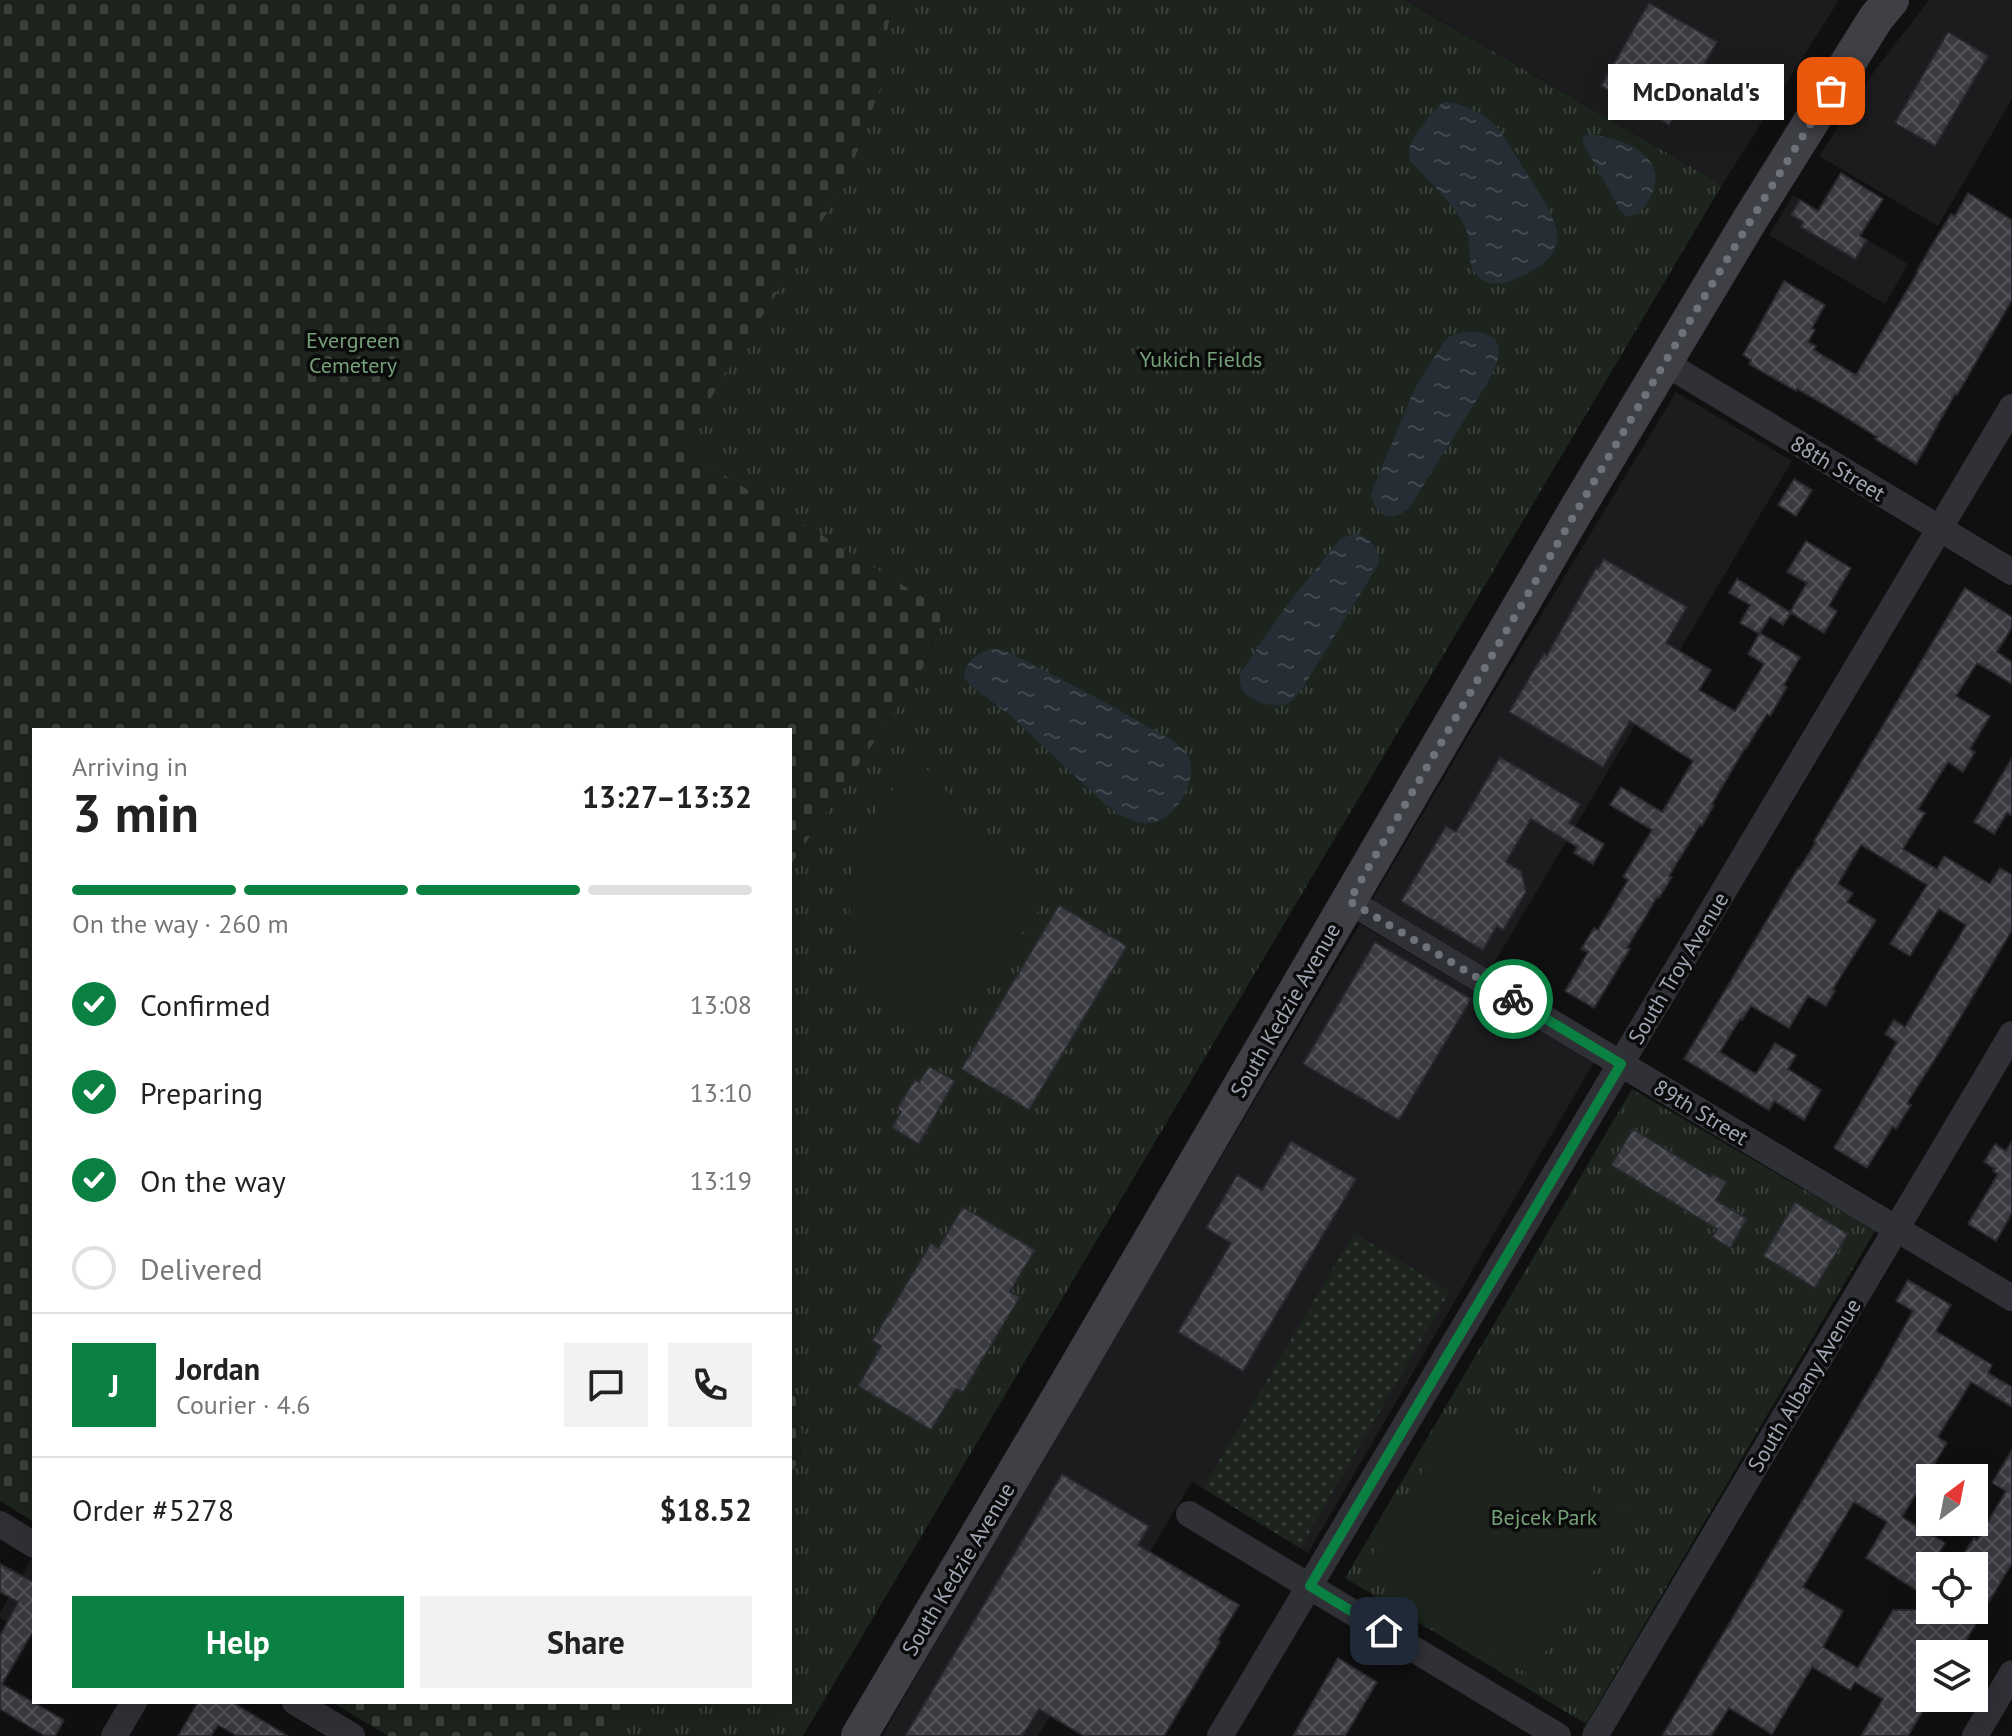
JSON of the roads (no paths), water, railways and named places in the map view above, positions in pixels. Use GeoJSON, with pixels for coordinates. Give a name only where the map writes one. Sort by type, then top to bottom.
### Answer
{"type":"FeatureCollection","features":[{"type":"Feature","properties":{"kind":"main road","name":"South Kedzie Avenue"},"geometry":{"type":"LineString","coordinates":[[859,1736],[1578,507],[1751,218],[1876,18],[1891,0]]}},
{"type":"Feature","properties":{"kind":"street","name":"88th Street"},"geometry":{"type":"LineString","coordinates":[[1665,363],[2012,572]]}},
{"type":"Feature","properties":{"kind":"street","name":"South Troy Avenue"},"geometry":{"type":"LineString","coordinates":[[1220,1736],[2012,407]]}},
{"type":"Feature","properties":{"kind":"street","name":"89th Street"},"geometry":{"type":"LineString","coordinates":[[1349,901],[2012,1298]]}},
{"type":"Feature","properties":{"kind":"street","name":"South Albany Avenue"},"geometry":{"type":"LineString","coordinates":[[1595,1736],[2012,1034]]}},
{"type":"Feature","properties":{"kind":"street"},"geometry":{"type":"LineString","coordinates":[[1189,1514],[1558,1736]]}},
{"type":"Feature","properties":{"kind":"street"},"geometry":{"type":"LineString","coordinates":[[0,1524],[32,1544]]}},
{"type":"Feature","properties":{"kind":"street"},"geometry":{"type":"LineString","coordinates":[[1975,1736],[2012,1673]]}},
{"type":"Feature","properties":{"kind":"street"},"geometry":{"type":"LineString","coordinates":[[114,1736],[133,1704]]}},
{"type":"Feature","properties":{"kind":"street"},"geometry":{"type":"LineString","coordinates":[[298,1704],[352,1736]]}},
{"type":"Feature","properties":{"kind":"water"},"geometry":{"type":"Polygon","coordinates":[[[1444,102],[1470,108],[1496,126],[1548,208],[1556,228],[1554,251],[1541,265],[1515,279],[1500,284],[1480,278],[1472,267],[1468,233],[1460,218],[1410,161],[1409,149],[1415,136],[1444,102]]]}},
{"type":"Feature","properties":{"kind":"water"},"geometry":{"type":"Polygon","coordinates":[[[1590,134],[1626,144],[1649,160],[1656,176],[1655,184],[1645,207],[1639,212],[1626,216],[1620,210],[1582,141],[1584,136],[1590,134]]]}},
{"type":"Feature","properties":{"kind":"water"},"geometry":{"type":"Polygon","coordinates":[[[1475,332],[1486,334],[1497,344],[1498,358],[1492,374],[1409,508],[1396,516],[1384,515],[1376,507],[1371,493],[1415,388],[1450,336],[1475,332]]]}},
{"type":"Feature","properties":{"kind":"water"},"geometry":{"type":"Polygon","coordinates":[[[1356,533],[1374,545],[1378,565],[1305,684],[1292,700],[1283,705],[1258,702],[1248,696],[1240,683],[1240,674],[1284,609],[1340,539],[1356,533]]]}},
{"type":"Feature","properties":{"kind":"water"},"geometry":{"type":"Polygon","coordinates":[[[994,649],[1008,652],[1076,687],[1180,746],[1191,770],[1190,782],[1179,804],[1171,813],[1152,823],[1128,819],[1107,806],[1010,715],[964,678],[973,658],[994,649]]]}},
{"type":"Feature","properties":{"kind":"place","name":"McDonald's"},"geometry":{"type":"Point","coordinates":[1831,91]}},
{"type":"Feature","properties":{"kind":"park label","name":"Evergreen Cemetery"},"geometry":{"type":"Point","coordinates":[353,352]}},
{"type":"Feature","properties":{"kind":"park label","name":"Yukich Fields"},"geometry":{"type":"Point","coordinates":[1201,359]}},
{"type":"Feature","properties":{"kind":"park label","name":"Bejcek Park"},"geometry":{"type":"Point","coordinates":[1544,1517]}}]}
